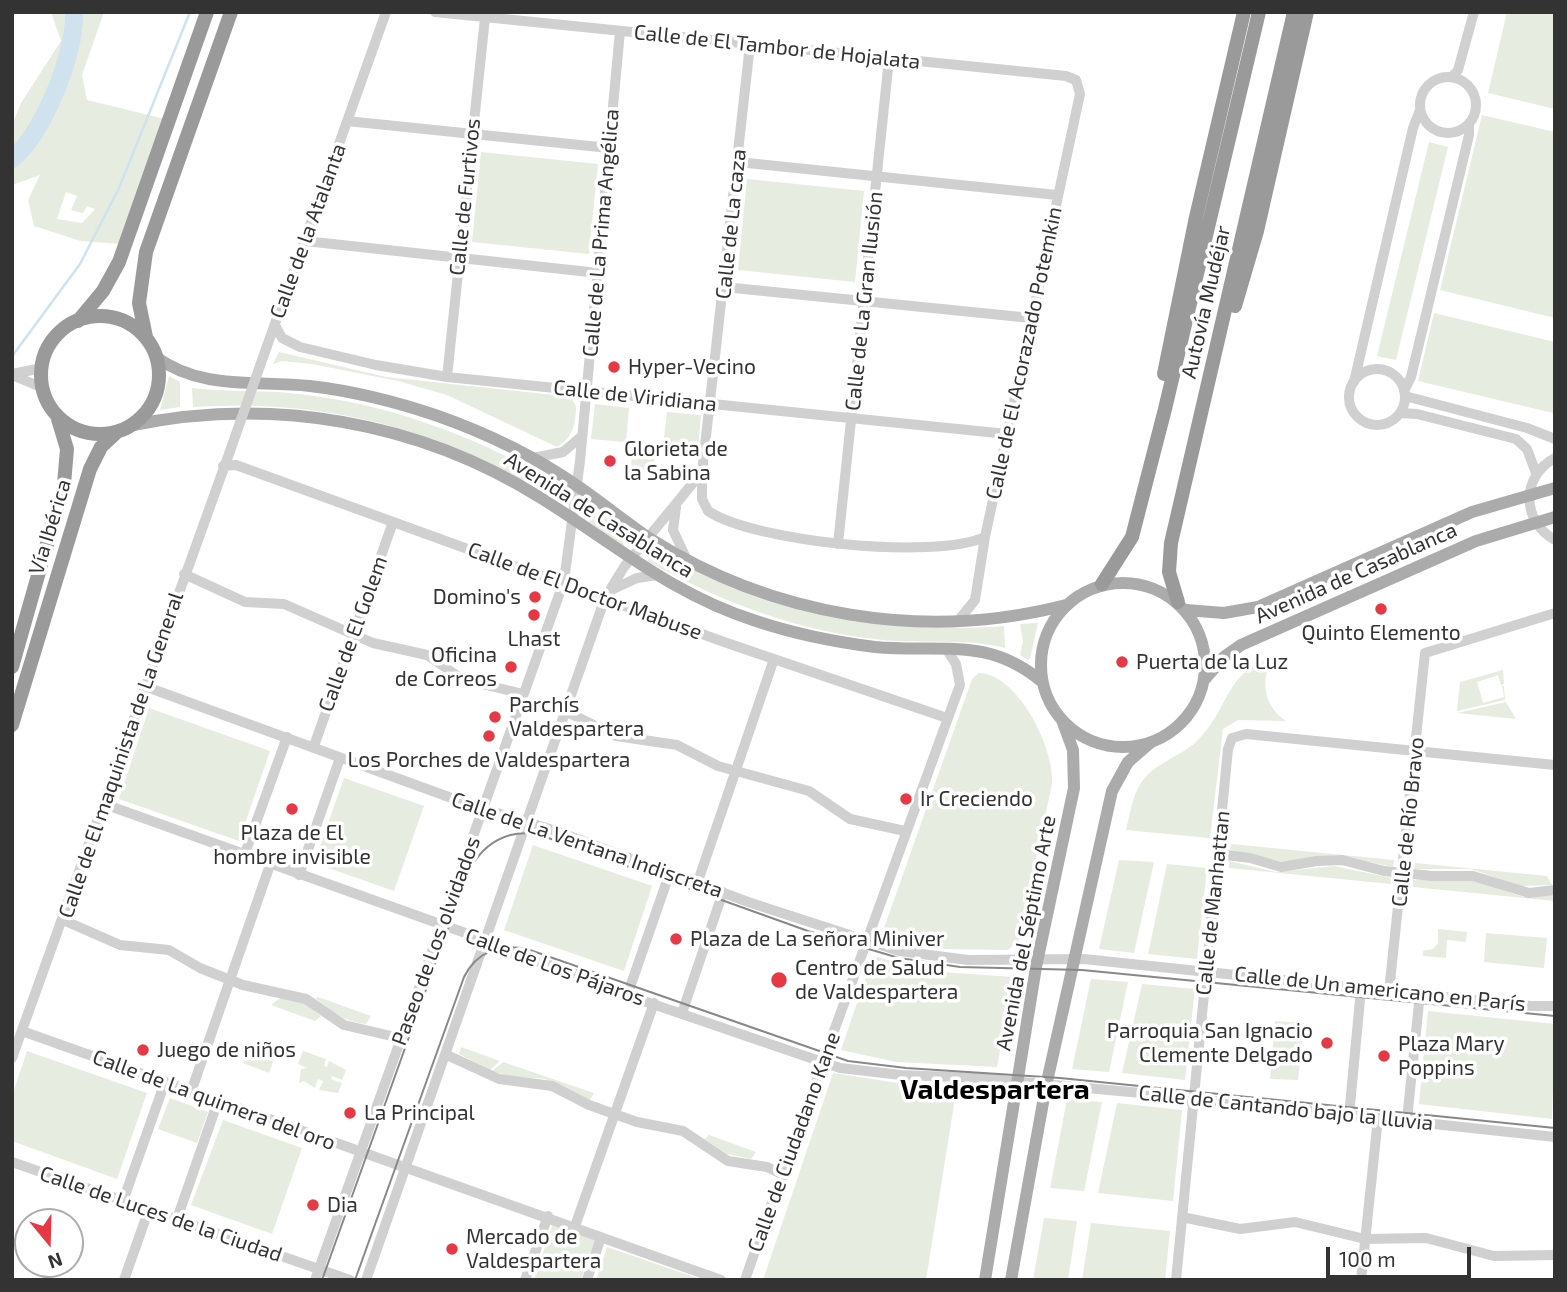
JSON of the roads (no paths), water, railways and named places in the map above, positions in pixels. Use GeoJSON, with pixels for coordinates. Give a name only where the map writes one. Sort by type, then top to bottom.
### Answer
{"type":"FeatureCollection","features":[{"type":"Feature","properties":{"kind":"highway"},"geometry":{"type":"LineString","coordinates":[[207,12],[119,262],[103,291],[78,321],[51,343],[42,368],[43,388],[58,418],[83,432],[124,428],[146,411],[153,401],[158,375],[156,357],[146,337],[139,303],[146,252],[231,12]]}},
{"type":"Feature","properties":{"kind":"highway"},"geometry":{"type":"LineString","coordinates":[[1224,98],[1235,12]]}},
{"type":"Feature","properties":{"kind":"highway"},"geometry":{"type":"LineString","coordinates":[[1158,431],[1163,381],[1244,12]]}},
{"type":"Feature","properties":{"kind":"highway","name":"Autovía Mudéjar"},"geometry":{"type":"LineString","coordinates":[[1102,584],[1132,537],[1259,12]]}},
{"type":"Feature","properties":{"kind":"highway","name":"Autovía Mudéjar"},"geometry":{"type":"LineString","coordinates":[[1182,606],[1171,579],[1169,558],[1294,12]]}},
{"type":"Feature","properties":{"kind":"highway"},"geometry":{"type":"LineString","coordinates":[[1208,387],[1217,368],[1257,231],[1307,12]]}},
{"type":"Feature","properties":{"kind":"highway"},"geometry":{"type":"LineString","coordinates":[[78,321],[112,318],[125,322],[146,337]]}},
{"type":"Feature","properties":{"kind":"highway","name":"Vía Ibérica"},"geometry":{"type":"LineString","coordinates":[[12,667],[64,484],[66,442],[58,418]]}},
{"type":"Feature","properties":{"kind":"highway","name":"Vía Ibérica"},"geometry":{"type":"LineString","coordinates":[[12,725],[90,469],[101,447],[124,428]]}},
{"type":"Feature","properties":{"kind":"main road","name":"Avenida de Casablanca"},"geometry":{"type":"LineString","coordinates":[[156,357],[177,371],[205,380],[312,386],[396,403],[483,434],[532,458],[577,485],[648,537],[689,561],[741,585],[805,606],[871,618],[958,621],[1006,618],[1066,605]]}},
{"type":"Feature","properties":{"kind":"main road","name":"Avenida de Casablanca"},"geometry":{"type":"LineString","coordinates":[[124,428],[180,416],[235,412],[285,413],[344,421],[407,436],[454,453],[523,487],[630,559],[698,599],[777,628],[822,639],[872,646],[979,650],[1003,656],[1041,681]]}},
{"type":"Feature","properties":{"kind":"main road","name":"Avenida de Casablanca"},"geometry":{"type":"LineString","coordinates":[[1182,606],[1224,613],[1258,607],[1456,518],[1529,493],[1555,488]]}},
{"type":"Feature","properties":{"kind":"main road","name":"Avenida de Casablanca"},"geometry":{"type":"LineString","coordinates":[[1204,680],[1224,657],[1238,647],[1476,541],[1555,517]]}},
{"type":"Feature","properties":{"kind":"main road"},"geometry":{"type":"LineString","coordinates":[[1011,1280],[1046,1086],[1116,780],[1128,762],[1188,716],[1204,680],[1202,645],[1182,606],[1136,584],[1102,584],[1066,605],[1045,635],[1040,662],[1041,681],[1062,720],[1079,734],[1119,748],[1150,743]]}},
{"type":"Feature","properties":{"kind":"main road","name":"Avenida del Séptimo Arte"},"geometry":{"type":"LineString","coordinates":[[985,1280],[1016,1083],[1074,788],[1073,750],[1062,720]]}},
{"type":"Feature","properties":{"kind":"street","name":"Calle de la Atalanta"},"geometry":{"type":"LineString","coordinates":[[230,451],[386,12]]}},
{"type":"Feature","properties":{"kind":"street","name":"Calle de El Tambor de Hojalata"},"geometry":{"type":"LineString","coordinates":[[435,12],[1066,76],[1076,80]]}},
{"type":"Feature","properties":{"kind":"street"},"geometry":{"type":"LineString","coordinates":[[1452,77],[1458,70],[1474,12]]}},
{"type":"Feature","properties":{"kind":"street","name":"Calle de Furtivos"},"geometry":{"type":"LineString","coordinates":[[447,377],[485,18]]}},
{"type":"Feature","properties":{"kind":"street","name":"Calle de La Prima Angélica"},"geometry":{"type":"LineString","coordinates":[[573,519],[620,31]]}},
{"type":"Feature","properties":{"kind":"street","name":"Calle de La caza"},"geometry":{"type":"LineString","coordinates":[[712,403],[750,45]]}},
{"type":"Feature","properties":{"kind":"street","name":"Calle de La Gran Ilusión"},"geometry":{"type":"LineString","coordinates":[[838,544],[889,59]]}},
{"type":"Feature","properties":{"kind":"street"},"geometry":{"type":"LineString","coordinates":[[1452,77],[1467,85],[1474,95],[1475,110],[1469,123],[1469,135],[1400,413],[1387,424],[1369,424],[1361,421],[1350,407],[1349,398],[1413,128],[1427,87],[1437,79],[1452,77]]}},
{"type":"Feature","properties":{"kind":"street","name":"Calle de El Acorazado Potemkin"},"geometry":{"type":"LineString","coordinates":[[958,621],[975,600],[985,537],[1080,94],[1076,80]]}},
{"type":"Feature","properties":{"kind":"street"},"geometry":{"type":"LineString","coordinates":[[1420,110],[1426,123],[1437,131],[1451,133],[1469,123]]}},
{"type":"Feature","properties":{"kind":"street"},"geometry":{"type":"LineString","coordinates":[[347,121],[609,148]]}},
{"type":"Feature","properties":{"kind":"street"},"geometry":{"type":"LineString","coordinates":[[738,162],[1057,195]]}},
{"type":"Feature","properties":{"kind":"street"},"geometry":{"type":"LineString","coordinates":[[305,242],[598,273]]}},
{"type":"Feature","properties":{"kind":"street"},"geometry":{"type":"LineString","coordinates":[[724,287],[1031,318]]}},
{"type":"Feature","properties":{"kind":"street","name":"Calle de Viridiana"},"geometry":{"type":"LineString","coordinates":[[275,325],[282,338],[300,347],[376,365],[447,377],[1007,435]]}},
{"type":"Feature","properties":{"kind":"street"},"geometry":{"type":"LineString","coordinates":[[12,375],[42,368]]}},
{"type":"Feature","properties":{"kind":"street"},"geometry":{"type":"LineString","coordinates":[[1354,382],[1366,372],[1382,370],[1396,377],[1405,394],[1527,428],[1555,439]]}},
{"type":"Feature","properties":{"kind":"street"},"geometry":{"type":"LineString","coordinates":[[12,375],[43,388]]}},
{"type":"Feature","properties":{"kind":"street"},"geometry":{"type":"LineString","coordinates":[[712,403],[702,472],[702,499],[712,514],[770,531],[838,544],[929,547],[973,542],[985,537]]}},
{"type":"Feature","properties":{"kind":"street"},"geometry":{"type":"LineString","coordinates":[[1400,413],[1417,414],[1512,437],[1527,449],[1536,472]]}},
{"type":"Feature","properties":{"kind":"street"},"geometry":{"type":"LineString","coordinates":[[532,458],[563,452],[582,436]]}},
{"type":"Feature","properties":{"kind":"street","name":"Calle de El maquinista de La General"},"geometry":{"type":"LineString","coordinates":[[12,1058],[230,451]]}},
{"type":"Feature","properties":{"kind":"street"},"geometry":{"type":"LineString","coordinates":[[1555,458],[1536,472],[1529,493],[1536,521],[1555,540]]}},
{"type":"Feature","properties":{"kind":"street","name":"Calle de El Doctor Mabuse"},"geometry":{"type":"LineString","coordinates":[[223,467],[236,465],[606,595],[774,659],[947,718]]}},
{"type":"Feature","properties":{"kind":"street"},"geometry":{"type":"LineString","coordinates":[[648,537],[702,472]]}},
{"type":"Feature","properties":{"kind":"street"},"geometry":{"type":"LineString","coordinates":[[677,504],[673,530],[689,561]]}},
{"type":"Feature","properties":{"kind":"street","name":"Paseo de Los olvidados"},"geometry":{"type":"LineString","coordinates":[[315,1280],[564,581],[573,519]]}},
{"type":"Feature","properties":{"kind":"street","name":"Calle de El Golem"},"geometry":{"type":"LineString","coordinates":[[314,746],[393,522]]}},
{"type":"Feature","properties":{"kind":"street","name":"Paseo de Los olvidados"},"geometry":{"type":"LineString","coordinates":[[366,1280],[606,595],[648,537]]}},
{"type":"Feature","properties":{"kind":"street"},"geometry":{"type":"LineString","coordinates":[[184,574],[245,602],[284,604],[383,646],[427,655],[462,679],[523,694]]}},
{"type":"Feature","properties":{"kind":"street"},"geometry":{"type":"LineString","coordinates":[[606,595],[631,580],[658,575]]}},
{"type":"Feature","properties":{"kind":"street","name":"Calle de Río Bravo"},"geometry":{"type":"LineString","coordinates":[[1389,991],[1425,653],[1555,613]]}},
{"type":"Feature","properties":{"kind":"street","name":"Calle de Ciudadano Kane"},"geometry":{"type":"LineString","coordinates":[[745,1280],[960,681],[955,660],[947,650]]}},
{"type":"Feature","properties":{"kind":"street"},"geometry":{"type":"LineString","coordinates":[[697,884],[774,659]]}},
{"type":"Feature","properties":{"kind":"street","name":"Calle de La Ventana Indiscreta"},"geometry":{"type":"LineString","coordinates":[[144,686],[484,809],[553,830],[669,875],[899,951],[941,958],[1039,958]]}},
{"type":"Feature","properties":{"kind":"street"},"geometry":{"type":"LineString","coordinates":[[565,710],[616,736],[666,741],[736,771],[809,791],[850,819],[905,831]]}},
{"type":"Feature","properties":{"kind":"street","name":"Calle de Manhattan"},"geometry":{"type":"LineString","coordinates":[[1176,1280],[1228,746],[1234,736],[1246,734],[1415,752]]}},
{"type":"Feature","properties":{"kind":"street"},"geometry":{"type":"LineString","coordinates":[[244,856],[287,737]]}},
{"type":"Feature","properties":{"kind":"street"},"geometry":{"type":"LineString","coordinates":[[1415,752],[1555,765]]}},
{"type":"Feature","properties":{"kind":"street"},"geometry":{"type":"LineString","coordinates":[[299,875],[340,758]]}},
{"type":"Feature","properties":{"kind":"street","name":"Calle de Los Pájaros"},"geometry":{"type":"LineString","coordinates":[[104,804],[485,940],[519,957],[822,1063],[886,1074],[972,1077],[1016,1083]]}},
{"type":"Feature","properties":{"kind":"street"},"geometry":{"type":"LineString","coordinates":[[1218,854],[1250,858],[1281,867],[1342,860],[1375,870],[1473,876],[1529,893],[1555,890]]}},
{"type":"Feature","properties":{"kind":"street"},"geometry":{"type":"LineString","coordinates":[[191,1092],[270,865]]}},
{"type":"Feature","properties":{"kind":"street"},"geometry":{"type":"LineString","coordinates":[[628,993],[669,875]]}},
{"type":"Feature","properties":{"kind":"street"},"geometry":{"type":"LineString","coordinates":[[682,1013],[723,892]]}},
{"type":"Feature","properties":{"kind":"street"},"geometry":{"type":"LineString","coordinates":[[63,920],[120,945],[169,950],[230,980],[291,994],[317,1006],[344,1025],[400,1038]]}},
{"type":"Feature","properties":{"kind":"street","name":"Calle de Un americano en París"},"geometry":{"type":"LineString","coordinates":[[1039,958],[1206,971],[1361,989],[1555,1006]]}},
{"type":"Feature","properties":{"kind":"street"},"geometry":{"type":"LineString","coordinates":[[1349,1116],[1361,989]]}},
{"type":"Feature","properties":{"kind":"street"},"geometry":{"type":"LineString","coordinates":[[1407,1120],[1420,993]]}},
{"type":"Feature","properties":{"kind":"street"},"geometry":{"type":"LineString","coordinates":[[575,1226],[654,1003]]}},
{"type":"Feature","properties":{"kind":"street","name":"Calle de La quimera del oro"},"geometry":{"type":"LineString","coordinates":[[22,1031],[406,1167]]}},
{"type":"Feature","properties":{"kind":"street"},"geometry":{"type":"LineString","coordinates":[[447,1055],[499,1079],[552,1086],[637,1122],[683,1131],[728,1161],[766,1167],[784,1175]]}},
{"type":"Feature","properties":{"kind":"street"},"geometry":{"type":"LineString","coordinates":[[123,1201],[165,1082]]}},
{"type":"Feature","properties":{"kind":"street","name":"Calle de Cantando bajo la lluvia"},"geometry":{"type":"LineString","coordinates":[[1016,1083],[1407,1120],[1555,1137]]}},
{"type":"Feature","properties":{"kind":"street"},"geometry":{"type":"LineString","coordinates":[[177,1219],[218,1101]]}},
{"type":"Feature","properties":{"kind":"street"},"geometry":{"type":"LineString","coordinates":[[1361,1280],[1378,1118]]}},
{"type":"Feature","properties":{"kind":"street","name":"Calle de Luces de la Ciudad"},"geometry":{"type":"LineString","coordinates":[[12,1162],[350,1280]]}},
{"type":"Feature","properties":{"kind":"street"},"geometry":{"type":"LineString","coordinates":[[406,1167],[721,1280]]}},
{"type":"Feature","properties":{"kind":"street"},"geometry":{"type":"LineString","coordinates":[[124,1280],[149,1209]]}},
{"type":"Feature","properties":{"kind":"street"},"geometry":{"type":"LineString","coordinates":[[525,1280],[548,1216]]}},
{"type":"Feature","properties":{"kind":"street"},"geometry":{"type":"LineString","coordinates":[[1182,1217],[1251,1230],[1294,1222],[1365,1238],[1426,1238],[1494,1256],[1555,1255]]}},
{"type":"Feature","properties":{"kind":"street"},"geometry":{"type":"LineString","coordinates":[[587,1280],[601,1237]]}},
{"type":"Feature","properties":{"kind":"waterway"},"geometry":{"type":"LineString","coordinates":[[12,159],[35,131],[56,91],[70,48],[74,12]]}},
{"type":"Feature","properties":{"kind":"waterway"},"geometry":{"type":"LineString","coordinates":[[13,355],[80,264],[119,188],[190,12]]}},
{"type":"Feature","properties":{"kind":"tram line"},"geometry":{"type":"LineString","coordinates":[[322,1280],[467,875],[488,846],[508,836],[543,836],[808,931],[899,958],[960,967],[1082,970],[1555,1016]]}},
{"type":"Feature","properties":{"kind":"tram line"},"geometry":{"type":"LineString","coordinates":[[355,1280],[464,977],[482,956],[490,951],[508,947],[527,949],[848,1061],[906,1068],[1060,1078],[1555,1128]]}},
{"type":"Feature","properties":{"kind":"place","name":"Hyper-Vecino"},"geometry":{"type":"Point","coordinates":[614,367]}},
{"type":"Feature","properties":{"kind":"place","name":"Glorieta de la Sabina"},"geometry":{"type":"Point","coordinates":[610,461]}},
{"type":"Feature","properties":{"kind":"place","name":"Domino's"},"geometry":{"type":"Point","coordinates":[535,597]}},
{"type":"Feature","properties":{"kind":"place","name":"Quinto Elemento"},"geometry":{"type":"Point","coordinates":[1381,609]}},
{"type":"Feature","properties":{"kind":"place","name":"Lhast"},"geometry":{"type":"Point","coordinates":[534,615]}},
{"type":"Feature","properties":{"kind":"place","name":"Puerta de la Luz"},"geometry":{"type":"Point","coordinates":[1122,662]}},
{"type":"Feature","properties":{"kind":"place","name":"Oficina de Correos"},"geometry":{"type":"Point","coordinates":[511,667]}},
{"type":"Feature","properties":{"kind":"place","name":"Parchís Valdespartera"},"geometry":{"type":"Point","coordinates":[495,717]}},
{"type":"Feature","properties":{"kind":"place","name":"Los Porches de Valdespartera"},"geometry":{"type":"Point","coordinates":[489,736]}},
{"type":"Feature","properties":{"kind":"place","name":"Ir Creciendo"},"geometry":{"type":"Point","coordinates":[906,799]}},
{"type":"Feature","properties":{"kind":"place","name":"Plaza de El hombre invisible"},"geometry":{"type":"Point","coordinates":[292,809]}},
{"type":"Feature","properties":{"kind":"place","name":"Plaza de La señora Miniver"},"geometry":{"type":"Point","coordinates":[676,939]}},
{"type":"Feature","properties":{"kind":"place","name":"Centro de Salud de Valdespartera"},"geometry":{"type":"Point","coordinates":[779,980]}},
{"type":"Feature","properties":{"kind":"place","name":"Parroquia San Ignacio Clemente Delgado"},"geometry":{"type":"Point","coordinates":[1327,1043]}},
{"type":"Feature","properties":{"kind":"place","name":"Juego de niños"},"geometry":{"type":"Point","coordinates":[143,1050]}},
{"type":"Feature","properties":{"kind":"place","name":"Plaza Mary Poppins"},"geometry":{"type":"Point","coordinates":[1384,1056]}},
{"type":"Feature","properties":{"kind":"place","name":"La Principal"},"geometry":{"type":"Point","coordinates":[350,1113]}},
{"type":"Feature","properties":{"kind":"place","name":"Dia"},"geometry":{"type":"Point","coordinates":[313,1205]}},
{"type":"Feature","properties":{"kind":"place","name":"Mercado de Valdespartera"},"geometry":{"type":"Point","coordinates":[452,1249]}},
{"type":"Feature","properties":{"kind":"district","name":"Valdespartera"},"geometry":{"type":"Point","coordinates":[995,1090]}}]}
